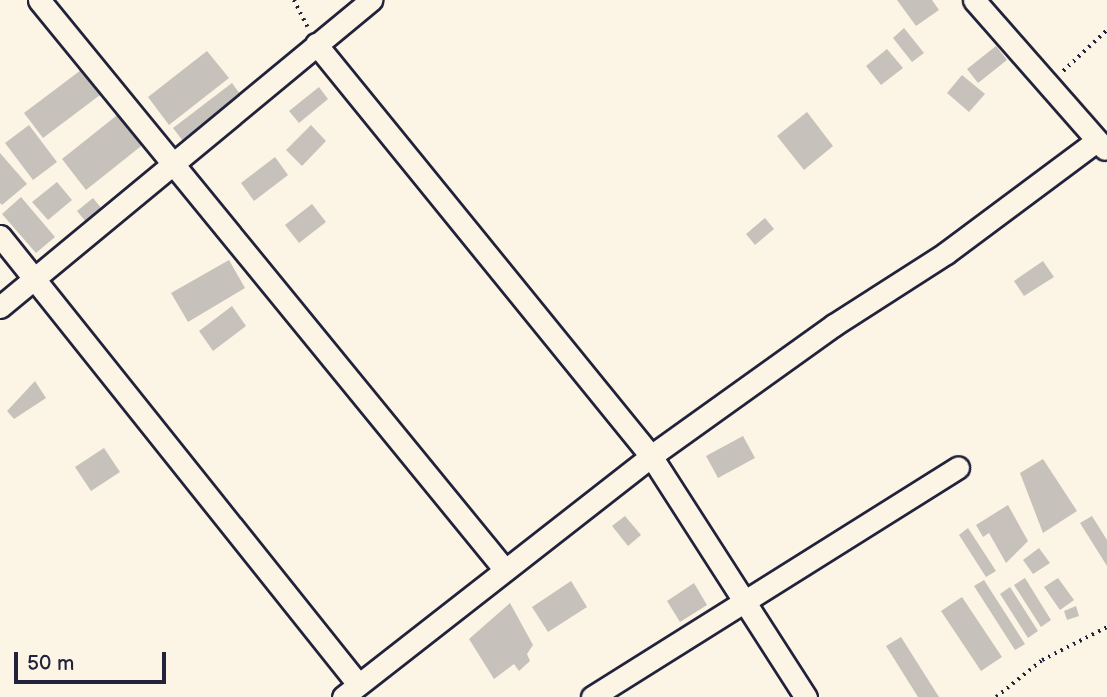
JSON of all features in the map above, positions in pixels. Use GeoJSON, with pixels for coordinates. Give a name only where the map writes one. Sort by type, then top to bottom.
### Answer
{"type":"FeatureCollection","features":[{"type":"Feature","properties":{"kind":"street"},"geometry":{"type":"LineString","coordinates":[[40,0],[505,570]]}},
{"type":"Feature","properties":{"kind":"street"},"geometry":{"type":"LineString","coordinates":[[0,307],[173,161],[371,0]]}},
{"type":"Feature","properties":{"kind":"street"},"geometry":{"type":"LineString","coordinates":[[0,236],[350,691],[652,456],[834,325],[946,253],[1102,146],[1046,86],[974,0]]}},
{"type":"Feature","properties":{"kind":"street"},"geometry":{"type":"LineString","coordinates":[[316,44],[652,456],[806,697]]}},
{"type":"Feature","properties":{"kind":"street"},"geometry":{"type":"LineString","coordinates":[[592,697],[958,467]]}},
{"type":"Feature","properties":{"kind":"path"},"geometry":{"type":"LineString","coordinates":[[294,0],[316,44]]}},
{"type":"Feature","properties":{"kind":"path"},"geometry":{"type":"LineString","coordinates":[[1046,86],[1107,30]]}},
{"type":"Feature","properties":{"kind":"path"},"geometry":{"type":"LineString","coordinates":[[996,697],[1042,660],[1107,627]]}},
{"type":"Feature","properties":{"kind":"building"},"geometry":{"type":"Polygon","coordinates":[[[897,0],[932,0],[939,10],[916,26],[897,0]]]}},
{"type":"Feature","properties":{"kind":"building"},"geometry":{"type":"Polygon","coordinates":[[[904,28],[924,53],[912,62],[893,38],[904,28]]]}},
{"type":"Feature","properties":{"kind":"building"},"geometry":{"type":"Polygon","coordinates":[[[996,46],[1007,60],[978,83],[967,69],[996,46]]]}},
{"type":"Feature","properties":{"kind":"building"},"geometry":{"type":"Polygon","coordinates":[[[887,49],[903,68],[881,85],[866,66],[887,49]]]}},
{"type":"Feature","properties":{"kind":"building"},"geometry":{"type":"Polygon","coordinates":[[[207,51],[229,78],[169,125],[148,97],[207,51]]]}},
{"type":"Feature","properties":{"kind":"building"},"geometry":{"type":"Polygon","coordinates":[[[85,67],[104,92],[43,138],[24,113],[85,67]]]}},
{"type":"Feature","properties":{"kind":"building"},"geometry":{"type":"Polygon","coordinates":[[[962,75],[985,94],[969,112],[947,93],[962,75]]]}},
{"type":"Feature","properties":{"kind":"building"},"geometry":{"type":"Polygon","coordinates":[[[232,83],[242,97],[183,141],[173,128],[232,83]]]}},
{"type":"Feature","properties":{"kind":"building"},"geometry":{"type":"Polygon","coordinates":[[[319,87],[328,99],[299,123],[289,111],[319,87]]]}},
{"type":"Feature","properties":{"kind":"building"},"geometry":{"type":"Polygon","coordinates":[[[121,112],[145,143],[86,190],[62,159],[121,112]]]}},
{"type":"Feature","properties":{"kind":"building"},"geometry":{"type":"Polygon","coordinates":[[[807,112],[833,146],[804,170],[777,136],[807,112]]]}},
{"type":"Feature","properties":{"kind":"building"},"geometry":{"type":"Polygon","coordinates":[[[29,125],[57,162],[33,180],[5,143],[29,125]]]}},
{"type":"Feature","properties":{"kind":"building"},"geometry":{"type":"Polygon","coordinates":[[[311,125],[326,141],[302,166],[286,150],[311,125]]]}},
{"type":"Feature","properties":{"kind":"building"},"geometry":{"type":"Polygon","coordinates":[[[0,153],[27,184],[2,205],[0,203],[0,153]]]}},
{"type":"Feature","properties":{"kind":"building"},"geometry":{"type":"Polygon","coordinates":[[[275,157],[288,175],[254,201],[241,183],[275,157]]]}},
{"type":"Feature","properties":{"kind":"building"},"geometry":{"type":"Polygon","coordinates":[[[57,182],[72,200],[48,220],[32,202],[57,182]]]}},
{"type":"Feature","properties":{"kind":"building"},"geometry":{"type":"Polygon","coordinates":[[[21,197],[55,237],[36,253],[2,214],[21,197]]]}},
{"type":"Feature","properties":{"kind":"building"},"geometry":{"type":"Polygon","coordinates":[[[93,198],[102,209],[86,222],[77,211],[93,198]]]}},
{"type":"Feature","properties":{"kind":"building"},"geometry":{"type":"Polygon","coordinates":[[[312,204],[326,222],[299,243],[285,225],[312,204]]]}},
{"type":"Feature","properties":{"kind":"building"},"geometry":{"type":"Polygon","coordinates":[[[765,218],[774,229],[755,245],[746,234],[765,218]]]}},
{"type":"Feature","properties":{"kind":"building"},"geometry":{"type":"Polygon","coordinates":[[[229,260],[245,288],[188,322],[171,293],[229,260]]]}},
{"type":"Feature","properties":{"kind":"building"},"geometry":{"type":"Polygon","coordinates":[[[1043,261],[1054,277],[1024,296],[1014,281],[1043,261]]]}},
{"type":"Feature","properties":{"kind":"building"},"geometry":{"type":"Polygon","coordinates":[[[232,306],[246,326],[213,351],[199,331],[232,306]]]}},
{"type":"Feature","properties":{"kind":"building"},"geometry":{"type":"Polygon","coordinates":[[[35,381],[46,398],[14,419],[7,411],[35,381]]]}},
{"type":"Feature","properties":{"kind":"building"},"geometry":{"type":"Polygon","coordinates":[[[743,436],[755,458],[718,478],[706,456],[743,436]]]}},
{"type":"Feature","properties":{"kind":"building"},"geometry":{"type":"Polygon","coordinates":[[[104,448],[120,472],[91,491],[75,467],[104,448]]]}},
{"type":"Feature","properties":{"kind":"building"},"geometry":{"type":"Polygon","coordinates":[[[1043,459],[1077,511],[1043,533],[1020,473],[1043,459]]]}},
{"type":"Feature","properties":{"kind":"building"},"geometry":{"type":"Polygon","coordinates":[[[1008,505],[1028,541],[1006,563],[989,533],[983,537],[976,525],[1008,505]]]}},
{"type":"Feature","properties":{"kind":"building"},"geometry":{"type":"Polygon","coordinates":[[[625,516],[641,535],[628,546],[612,526],[625,516]]]}},
{"type":"Feature","properties":{"kind":"building"},"geometry":{"type":"Polygon","coordinates":[[[1092,516],[1107,540],[1107,566],[1080,523],[1092,516]]]}},
{"type":"Feature","properties":{"kind":"building"},"geometry":{"type":"Polygon","coordinates":[[[968,528],[996,571],[986,577],[959,535],[968,528]]]}},
{"type":"Feature","properties":{"kind":"building"},"geometry":{"type":"Polygon","coordinates":[[[1039,548],[1050,563],[1033,574],[1023,560],[1039,548]]]}},
{"type":"Feature","properties":{"kind":"building"},"geometry":{"type":"Polygon","coordinates":[[[1025,578],[1051,620],[1041,627],[1014,585],[1025,578]]]}},
{"type":"Feature","properties":{"kind":"building"},"geometry":{"type":"Polygon","coordinates":[[[1058,578],[1074,600],[1060,610],[1044,587],[1058,578]]]}},
{"type":"Feature","properties":{"kind":"building"},"geometry":{"type":"Polygon","coordinates":[[[984,580],[1025,644],[1015,650],[974,586],[984,580]]]}},
{"type":"Feature","properties":{"kind":"building"},"geometry":{"type":"Polygon","coordinates":[[[571,581],[587,607],[548,632],[532,607],[571,581]]]}},
{"type":"Feature","properties":{"kind":"building"},"geometry":{"type":"Polygon","coordinates":[[[694,583],[707,605],[680,622],[667,601],[694,583]]]}},
{"type":"Feature","properties":{"kind":"building"},"geometry":{"type":"Polygon","coordinates":[[[1010,587],[1038,631],[1028,638],[1000,594],[1010,587]]]}},
{"type":"Feature","properties":{"kind":"building"},"geometry":{"type":"Polygon","coordinates":[[[962,597],[1002,657],[981,671],[941,611],[962,597]]]}},
{"type":"Feature","properties":{"kind":"building"},"geometry":{"type":"Polygon","coordinates":[[[510,603],[533,645],[527,654],[530,661],[519,671],[514,664],[494,679],[469,639],[510,603]]]}},
{"type":"Feature","properties":{"kind":"building"},"geometry":{"type":"Polygon","coordinates":[[[1076,606],[1079,616],[1067,620],[1064,611],[1076,606]]]}},
{"type":"Feature","properties":{"kind":"building"},"geometry":{"type":"Polygon","coordinates":[[[901,637],[939,697],[918,697],[886,646],[901,637]]]}}]}
